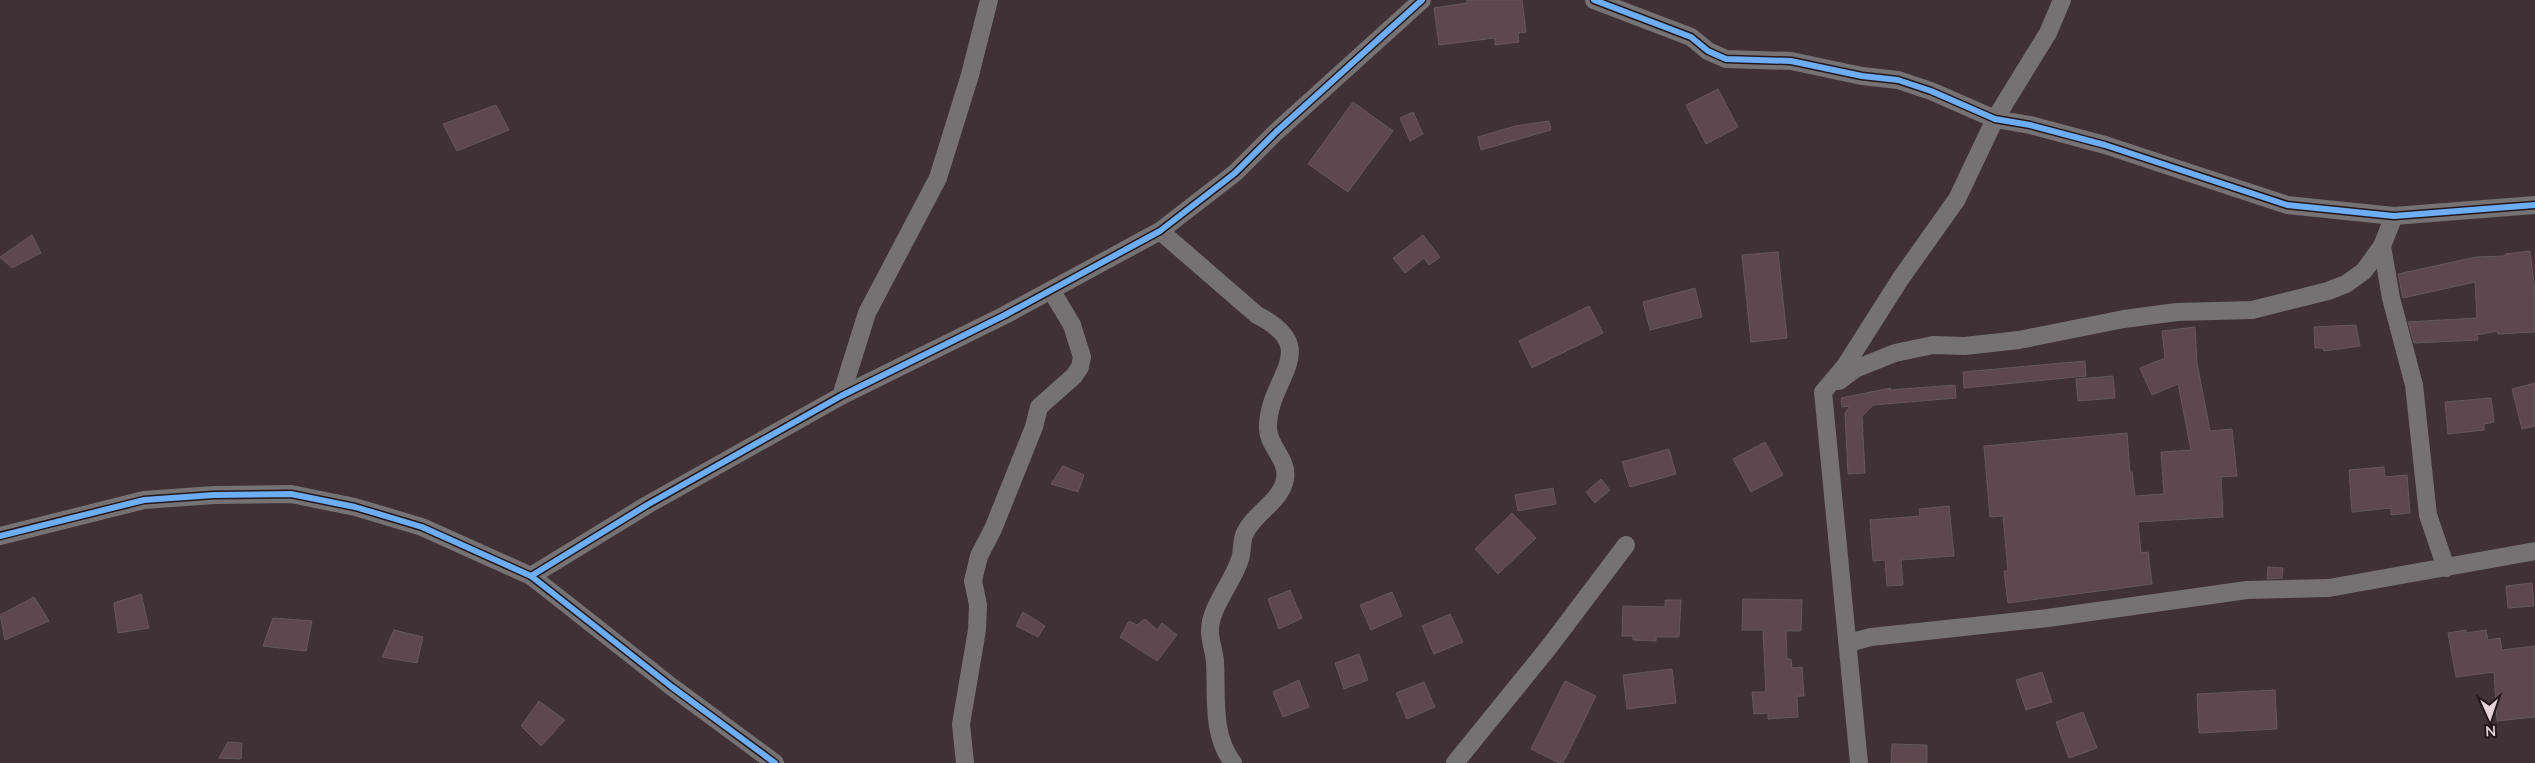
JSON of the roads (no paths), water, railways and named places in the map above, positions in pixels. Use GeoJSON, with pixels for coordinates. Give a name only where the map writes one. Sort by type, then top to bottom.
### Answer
{"type":"FeatureCollection","features":[{"type":"Feature","properties":{"kind":"street"},"geometry":{"type":"LineString","coordinates":[[841,396],[867,313],[938,178],[970,75],[989,0]]}},
{"type":"Feature","properties":{"kind":"street"},"geometry":{"type":"LineString","coordinates":[[531,576],[647,505],[841,396],[1051,290],[1160,231],[1235,173],[1276,132],[1422,0]]}},
{"type":"Feature","properties":{"kind":"street"},"geometry":{"type":"LineString","coordinates":[[1594,0],[1692,37],[1708,51],[1726,59],[1791,61],[1862,76],[1898,80],[1931,91],[1995,120],[2030,125],[2105,145],[2286,205],[2394,216],[2535,205]]}},
{"type":"Feature","properties":{"kind":"street"},"geometry":{"type":"LineString","coordinates":[[1859,763],[1823,392],[1845,366],[1901,278],[1957,199],[1995,120],[2048,33],[2062,0]]}},
{"type":"Feature","properties":{"kind":"street"},"geometry":{"type":"LineString","coordinates":[[1823,392],[1855,370],[1895,353],[1932,345],[1965,346],[2018,340],[2177,312],[2252,310],[2328,290],[2346,284],[2364,271],[2382,246],[2394,216]]}},
{"type":"Feature","properties":{"kind":"street"},"geometry":{"type":"LineString","coordinates":[[1160,231],[1257,315],[1276,324],[1285,334],[1289,344],[1288,362],[1269,409],[1267,428],[1269,439],[1285,467],[1285,480],[1268,508],[1250,523],[1244,534],[1241,558],[1214,616],[1210,631],[1214,647],[1217,729],[1224,750],[1233,763]]}},
{"type":"Feature","properties":{"kind":"street"},"geometry":{"type":"LineString","coordinates":[[2382,246],[2391,298],[2414,385],[2428,515],[2446,568]]}},
{"type":"Feature","properties":{"kind":"street"},"geometry":{"type":"LineString","coordinates":[[965,763],[961,724],[977,630],[978,605],[973,580],[979,556],[994,529],[1034,426],[1039,406],[1074,376],[1080,367],[1082,357],[1072,325],[1051,290]]}},
{"type":"Feature","properties":{"kind":"street"},"geometry":{"type":"LineString","coordinates":[[0,536],[144,500],[214,495],[291,494],[354,507],[422,526],[531,576],[672,687],[775,763]]}},
{"type":"Feature","properties":{"kind":"street"},"geometry":{"type":"LineString","coordinates":[[1455,763],[1549,647],[1626,545]]}},
{"type":"Feature","properties":{"kind":"street"},"geometry":{"type":"LineString","coordinates":[[1848,643],[1870,637],[2130,608],[2247,590],[2329,588],[2535,551]]}}]}
